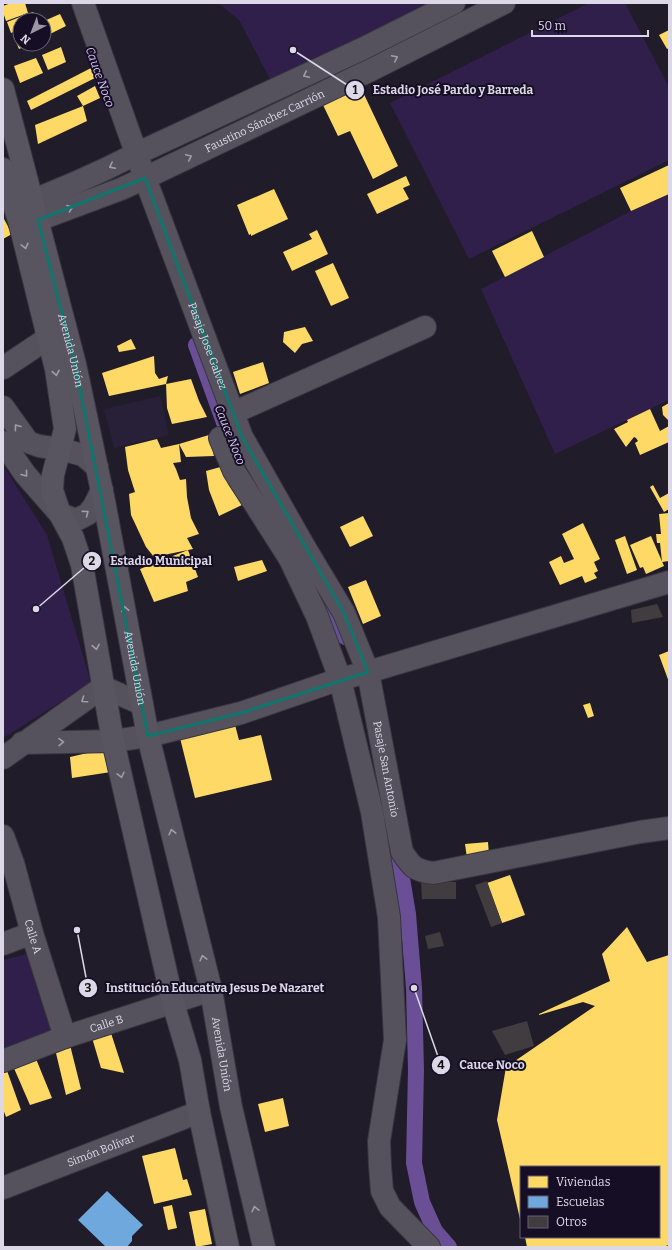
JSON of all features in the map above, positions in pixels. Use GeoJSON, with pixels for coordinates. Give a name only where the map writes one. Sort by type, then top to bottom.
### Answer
{"type":"FeatureCollection","features":[{"type":"Feature","properties":{"kind":"main road","name":"Avenida Unión"},"geometry":{"type":"LineString","coordinates":[[3,89],[48,338],[56,369],[65,429],[53,475],[52,490],[60,514],[73,538],[82,565],[113,741],[173,1003],[190,1060],[199,1112],[228,1247]]}},
{"type":"Feature","properties":{"kind":"main road","name":"Avenida Unión"},"geometry":{"type":"LineString","coordinates":[[3,168],[26,213],[75,364],[102,490],[148,736],[211,990],[231,1107],[264,1247]]}},
{"type":"Feature","properties":{"kind":"street","name":"Pasaje Jose Galvez"},"geometry":{"type":"LineString","coordinates":[[83,3],[136,154],[242,437],[305,548],[344,612],[368,672]]}},
{"type":"Feature","properties":{"kind":"street","name":"Faustino Sánchez Carrión"},"geometry":{"type":"LineString","coordinates":[[26,213],[136,154],[362,49],[454,3]]}},
{"type":"Feature","properties":{"kind":"street","name":"Faustino Sánchez Carrión"},"geometry":{"type":"LineString","coordinates":[[26,213],[120,189],[371,70],[504,3]]}},
{"type":"Feature","properties":{"kind":"street"},"geometry":{"type":"LineString","coordinates":[[362,49],[371,70]]}},
{"type":"Feature","properties":{"kind":"street"},"geometry":{"type":"LineString","coordinates":[[233,413],[425,327]]}},
{"type":"Feature","properties":{"kind":"street"},"geometry":{"type":"LineString","coordinates":[[3,368],[48,338]]}},
{"type":"Feature","properties":{"kind":"street"},"geometry":{"type":"LineString","coordinates":[[3,407],[28,442],[39,446],[84,455],[97,466]]}},
{"type":"Feature","properties":{"kind":"street"},"geometry":{"type":"LineString","coordinates":[[220,438],[234,471],[290,559],[316,616],[340,679],[372,812],[389,917],[395,1040],[379,1141],[382,1191],[390,1207],[429,1247]]}},
{"type":"Feature","properties":{"kind":"street"},"geometry":{"type":"LineString","coordinates":[[3,442],[25,474],[60,514],[76,520],[88,514],[102,490]]}},
{"type":"Feature","properties":{"kind":"street"},"geometry":{"type":"LineString","coordinates":[[22,743],[113,741],[148,736],[241,712],[340,679],[368,672],[669,582]]}},
{"type":"Feature","properties":{"kind":"street","name":"Pasaje San Antonio"},"geometry":{"type":"LineString","coordinates":[[368,672],[402,852],[409,863],[419,871],[433,873],[640,832],[669,828]]}},
{"type":"Feature","properties":{"kind":"street"},"geometry":{"type":"LineString","coordinates":[[3,758],[22,743],[103,687],[142,704]]}},
{"type":"Feature","properties":{"kind":"street","name":"Calle A"},"geometry":{"type":"LineString","coordinates":[[3,836],[13,862],[32,933],[66,1037]]}},
{"type":"Feature","properties":{"kind":"street"},"geometry":{"type":"LineString","coordinates":[[3,944],[32,933]]}},
{"type":"Feature","properties":{"kind":"street","name":"Calle B"},"geometry":{"type":"LineString","coordinates":[[3,1061],[66,1037],[211,990]]}},
{"type":"Feature","properties":{"kind":"street","name":"Simón Bolívar"},"geometry":{"type":"LineString","coordinates":[[3,1188],[199,1112]]}},
{"type":"Feature","properties":{"kind":"highlighted area"},"geometry":{"type":"Polygon","coordinates":[[[145,178],[242,437],[344,613],[368,672],[241,713],[148,736],[75,364],[38,220],[145,178]]]}},
{"type":"Feature","properties":{"kind":"shaded area"},"geometry":{"type":"Polygon","coordinates":[[[218,3],[428,3],[271,81],[239,20],[218,3]]]}},
{"type":"Feature","properties":{"kind":"shaded area"},"geometry":{"type":"Polygon","coordinates":[[[589,3],[625,3],[669,87],[669,160],[469,259],[390,103],[589,3]]]}},
{"type":"Feature","properties":{"kind":"shaded area"},"geometry":{"type":"Polygon","coordinates":[[[669,194],[669,400],[555,454],[481,289],[631,211],[669,194]]]}},
{"type":"Feature","properties":{"kind":"shaded area"},"geometry":{"type":"Polygon","coordinates":[[[160,396],[169,435],[114,448],[104,409],[160,396]]]}},
{"type":"Feature","properties":{"kind":"shaded area"},"geometry":{"type":"Polygon","coordinates":[[[3,465],[47,535],[91,683],[3,738],[3,465]]]}},
{"type":"Feature","properties":{"kind":"shaded area"},"geometry":{"type":"Polygon","coordinates":[[[34,952],[58,1028],[3,1050],[3,960],[34,952]]]}},
{"type":"Feature","properties":{"kind":"building: Viviendas"},"geometry":{"type":"Polygon","coordinates":[[[11,3],[25,3],[28,12],[12,12],[12,19],[6,21],[3,6],[11,3]]]}},
{"type":"Feature","properties":{"kind":"building: Viviendas"},"geometry":{"type":"Polygon","coordinates":[[[60,14],[66,26],[52,33],[52,18],[60,14]]]}},
{"type":"Feature","properties":{"kind":"building: Viviendas"},"geometry":{"type":"Polygon","coordinates":[[[12,20],[11,33],[7,22],[12,20]]]}},
{"type":"Feature","properties":{"kind":"building: Viviendas"},"geometry":{"type":"Polygon","coordinates":[[[669,30],[669,48],[667,49],[659,35],[669,30]]]}},
{"type":"Feature","properties":{"kind":"building: Viviendas"},"geometry":{"type":"Polygon","coordinates":[[[61,47],[66,62],[48,70],[42,55],[61,47]]]}},
{"type":"Feature","properties":{"kind":"building: Viviendas"},"geometry":{"type":"Polygon","coordinates":[[[36,58],[43,73],[20,83],[14,66],[36,58]]]}},
{"type":"Feature","properties":{"kind":"building: Viviendas"},"geometry":{"type":"Polygon","coordinates":[[[91,68],[95,78],[31,110],[27,101],[91,68]]]}},
{"type":"Feature","properties":{"kind":"building: Viviendas"},"geometry":{"type":"Polygon","coordinates":[[[95,86],[100,98],[83,106],[77,96],[95,86]]]}},
{"type":"Feature","properties":{"kind":"building: Viviendas"},"geometry":{"type":"Polygon","coordinates":[[[361,88],[398,166],[373,179],[350,131],[338,136],[323,105],[361,88]]]}},
{"type":"Feature","properties":{"kind":"building: Viviendas"},"geometry":{"type":"Polygon","coordinates":[[[83,106],[87,121],[38,144],[35,125],[83,106]]]}},
{"type":"Feature","properties":{"kind":"building: Viviendas"},"geometry":{"type":"Polygon","coordinates":[[[669,165],[669,194],[631,211],[620,188],[669,165]]]}},
{"type":"Feature","properties":{"kind":"building: Viviendas"},"geometry":{"type":"Polygon","coordinates":[[[406,176],[410,185],[403,188],[409,199],[377,214],[367,194],[406,176]]]}},
{"type":"Feature","properties":{"kind":"building: Viviendas"},"geometry":{"type":"Polygon","coordinates":[[[274,189],[288,219],[251,236],[251,234],[249,235],[237,205],[274,189]]]}},
{"type":"Feature","properties":{"kind":"building: Viviendas"},"geometry":{"type":"Polygon","coordinates":[[[3,217],[12,234],[3,239],[3,217]]]}},
{"type":"Feature","properties":{"kind":"building: Viviendas"},"geometry":{"type":"Polygon","coordinates":[[[317,230],[328,254],[292,271],[283,252],[312,239],[309,234],[317,230]]]}},
{"type":"Feature","properties":{"kind":"building: Viviendas"},"geometry":{"type":"Polygon","coordinates":[[[532,231],[544,257],[505,277],[492,251],[532,231]]]}},
{"type":"Feature","properties":{"kind":"building: Viviendas"},"geometry":{"type":"Polygon","coordinates":[[[333,263],[349,298],[331,306],[315,271],[333,263]]]}},
{"type":"Feature","properties":{"kind":"building: Viviendas"},"geometry":{"type":"Polygon","coordinates":[[[305,327],[313,341],[302,344],[295,353],[283,342],[284,332],[305,327]]]}},
{"type":"Feature","properties":{"kind":"building: Viviendas"},"geometry":{"type":"Polygon","coordinates":[[[131,339],[136,349],[119,352],[117,346],[131,339]]]}},
{"type":"Feature","properties":{"kind":"building: Viviendas"},"geometry":{"type":"Polygon","coordinates":[[[154,356],[155,373],[159,379],[168,376],[166,384],[109,396],[102,373],[154,356]]]}},
{"type":"Feature","properties":{"kind":"building: Viviendas"},"geometry":{"type":"Polygon","coordinates":[[[263,362],[269,383],[240,394],[233,372],[263,362]]]}},
{"type":"Feature","properties":{"kind":"building: Viviendas"},"geometry":{"type":"Polygon","coordinates":[[[191,379],[207,417],[172,424],[167,408],[166,384],[191,379]]]}},
{"type":"Feature","properties":{"kind":"building: Viviendas"},"geometry":{"type":"Polygon","coordinates":[[[669,403],[669,421],[663,415],[662,407],[669,403]]]}},
{"type":"Feature","properties":{"kind":"building: Viviendas"},"geometry":{"type":"Polygon","coordinates":[[[650,409],[660,431],[669,426],[669,442],[640,455],[635,443],[638,441],[636,438],[634,437],[626,447],[614,429],[628,422],[627,420],[650,409]]]}},
{"type":"Feature","properties":{"kind":"building: Viviendas"},"geometry":{"type":"Polygon","coordinates":[[[209,435],[214,456],[186,457],[179,444],[209,435]]]}},
{"type":"Feature","properties":{"kind":"building: Viviendas"},"geometry":{"type":"Polygon","coordinates":[[[157,439],[161,448],[179,444],[181,462],[173,463],[180,480],[186,479],[187,497],[191,518],[199,534],[187,538],[193,549],[154,557],[146,547],[131,515],[129,494],[135,492],[128,470],[125,447],[157,439]]]}},
{"type":"Feature","properties":{"kind":"building: Viviendas"},"geometry":{"type":"Polygon","coordinates":[[[224,466],[228,484],[242,505],[219,516],[209,490],[206,471],[224,466]]]}},
{"type":"Feature","properties":{"kind":"building: Viviendas"},"geometry":{"type":"Polygon","coordinates":[[[653,485],[660,498],[669,493],[669,509],[664,512],[650,487],[653,485]]]}},
{"type":"Feature","properties":{"kind":"building: Viviendas"},"geometry":{"type":"Polygon","coordinates":[[[669,513],[669,561],[662,562],[660,543],[657,543],[656,534],[661,534],[659,514],[669,513]]]}},
{"type":"Feature","properties":{"kind":"building: Viviendas"},"geometry":{"type":"Polygon","coordinates":[[[363,516],[373,536],[350,547],[340,527],[363,516]]]}},
{"type":"Feature","properties":{"kind":"building: Viviendas"},"geometry":{"type":"Polygon","coordinates":[[[583,523],[600,559],[594,562],[598,571],[594,573],[597,578],[585,583],[582,576],[560,585],[549,562],[561,556],[564,563],[574,559],[562,534],[583,523]]]}},
{"type":"Feature","properties":{"kind":"building: Viviendas"},"geometry":{"type":"Polygon","coordinates":[[[625,536],[637,570],[627,574],[615,540],[625,536]]]}},
{"type":"Feature","properties":{"kind":"building: Viviendas"},"geometry":{"type":"Polygon","coordinates":[[[651,536],[664,566],[646,574],[643,567],[640,568],[630,545],[651,536]]]}},
{"type":"Feature","properties":{"kind":"building: Viviendas"},"geometry":{"type":"Polygon","coordinates":[[[188,550],[198,577],[186,582],[188,591],[154,602],[140,569],[188,550]]]}},
{"type":"Feature","properties":{"kind":"building: Viviendas"},"geometry":{"type":"Polygon","coordinates":[[[262,560],[267,571],[238,581],[234,567],[262,560]]]}},
{"type":"Feature","properties":{"kind":"building: Viviendas"},"geometry":{"type":"Polygon","coordinates":[[[366,580],[381,616],[363,624],[348,587],[366,580]]]}},
{"type":"Feature","properties":{"kind":"building: Viviendas"},"geometry":{"type":"Polygon","coordinates":[[[669,651],[669,682],[659,655],[669,651]]]}},
{"type":"Feature","properties":{"kind":"building: Viviendas"},"geometry":{"type":"Polygon","coordinates":[[[590,703],[594,716],[588,718],[583,705],[590,703]]]}},
{"type":"Feature","properties":{"kind":"building: Viviendas"},"geometry":{"type":"Polygon","coordinates":[[[234,721],[239,740],[261,735],[272,780],[195,798],[179,734],[234,721]]]}},
{"type":"Feature","properties":{"kind":"building: Viviendas"},"geometry":{"type":"Polygon","coordinates":[[[105,749],[111,772],[72,778],[70,757],[105,749]]]}},
{"type":"Feature","properties":{"kind":"building: Viviendas"},"geometry":{"type":"Polygon","coordinates":[[[488,842],[489,855],[467,858],[465,844],[488,842]]]}},
{"type":"Feature","properties":{"kind":"building: Viviendas"},"geometry":{"type":"Polygon","coordinates":[[[510,875],[525,915],[502,923],[487,883],[510,875]]]}},
{"type":"Feature","properties":{"kind":"building: Viviendas"},"geometry":{"type":"Polygon","coordinates":[[[627,927],[647,962],[669,955],[669,1245],[662,1247],[527,1247],[525,1238],[660,1238],[660,1166],[520,1166],[520,1219],[497,1120],[506,1067],[595,1006],[583,1002],[539,1015],[610,981],[602,954],[627,927]]]}},
{"type":"Feature","properties":{"kind":"building: Viviendas"},"geometry":{"type":"Polygon","coordinates":[[[109,1027],[124,1073],[101,1068],[90,1031],[109,1027]]]}},
{"type":"Feature","properties":{"kind":"building: Viviendas"},"geometry":{"type":"Polygon","coordinates":[[[69,1041],[81,1089],[66,1095],[55,1049],[69,1041]]]}},
{"type":"Feature","properties":{"kind":"building: Viviendas"},"geometry":{"type":"Polygon","coordinates":[[[34,1054],[52,1098],[30,1105],[13,1066],[34,1054]]]}},
{"type":"Feature","properties":{"kind":"building: Viviendas"},"geometry":{"type":"Polygon","coordinates":[[[5,1065],[21,1110],[6,1117],[3,1109],[3,1066],[5,1065]]]}},
{"type":"Feature","properties":{"kind":"building: Viviendas"},"geometry":{"type":"Polygon","coordinates":[[[283,1098],[289,1126],[265,1132],[258,1104],[283,1098]]]}},
{"type":"Feature","properties":{"kind":"building: Viviendas"},"geometry":{"type":"Polygon","coordinates":[[[175,1148],[183,1180],[187,1179],[192,1195],[154,1204],[142,1156],[175,1148]]]}},
{"type":"Feature","properties":{"kind":"building: Viviendas"},"geometry":{"type":"Polygon","coordinates":[[[172,1205],[177,1228],[168,1230],[163,1207],[172,1205]]]}},
{"type":"Feature","properties":{"kind":"building: Viviendas"},"geometry":{"type":"Polygon","coordinates":[[[205,1209],[212,1244],[196,1247],[189,1212],[205,1209]]]}},
{"type":"Feature","properties":{"kind":"building: Escuelas"},"geometry":{"type":"Polygon","coordinates":[[[107,1191],[143,1225],[132,1236],[132,1241],[127,1247],[106,1247],[78,1220],[107,1191]]]}},
{"type":"Feature","properties":{"kind":"building: Otros"},"geometry":{"type":"Polygon","coordinates":[[[657,604],[663,617],[632,623],[631,610],[657,604]]]}},
{"type":"Feature","properties":{"kind":"building: Otros"},"geometry":{"type":"Polygon","coordinates":[[[487,881],[502,923],[491,927],[475,885],[487,881]]]}},
{"type":"Feature","properties":{"kind":"building: Otros"},"geometry":{"type":"Polygon","coordinates":[[[421,882],[456,882],[456,899],[422,899],[421,882]]]}},
{"type":"Feature","properties":{"kind":"building: Otros"},"geometry":{"type":"Polygon","coordinates":[[[440,932],[444,946],[428,949],[425,936],[440,932]]]}},
{"type":"Feature","properties":{"kind":"building: Otros"},"geometry":{"type":"Polygon","coordinates":[[[527,1021],[534,1046],[505,1055],[492,1031],[527,1021]]]}},
{"type":"Feature","properties":{"kind":"waterway","name":"Cauce Noco"},"geometry":{"type":"LineString","coordinates":[[196,345],[234,450]]}},
{"type":"Feature","properties":{"kind":"waterway","name":"Cauce Noco"},"geometry":{"type":"LineString","coordinates":[[321,595],[345,637]]}},
{"type":"Feature","properties":{"kind":"waterway","name":"Cauce Noco"},"geometry":{"type":"LineString","coordinates":[[397,848],[408,914],[414,988],[416,1070],[414,1163],[422,1202],[435,1231],[449,1247]]}},
{"type":"Feature","properties":{"kind":"place","name":"Estadio José Pardo y Barreda"},"geometry":{"type":"Point","coordinates":[293,50]}},
{"type":"Feature","properties":{"kind":"place","name":"Estadio Municipal"},"geometry":{"type":"Point","coordinates":[36,609]}},
{"type":"Feature","properties":{"kind":"place","name":"Institución Educativa Jesus De Nazaret"},"geometry":{"type":"Point","coordinates":[77,930]}},
{"type":"Feature","properties":{"kind":"place","name":"Cauce Noco"},"geometry":{"type":"Point","coordinates":[414,988]}}]}
